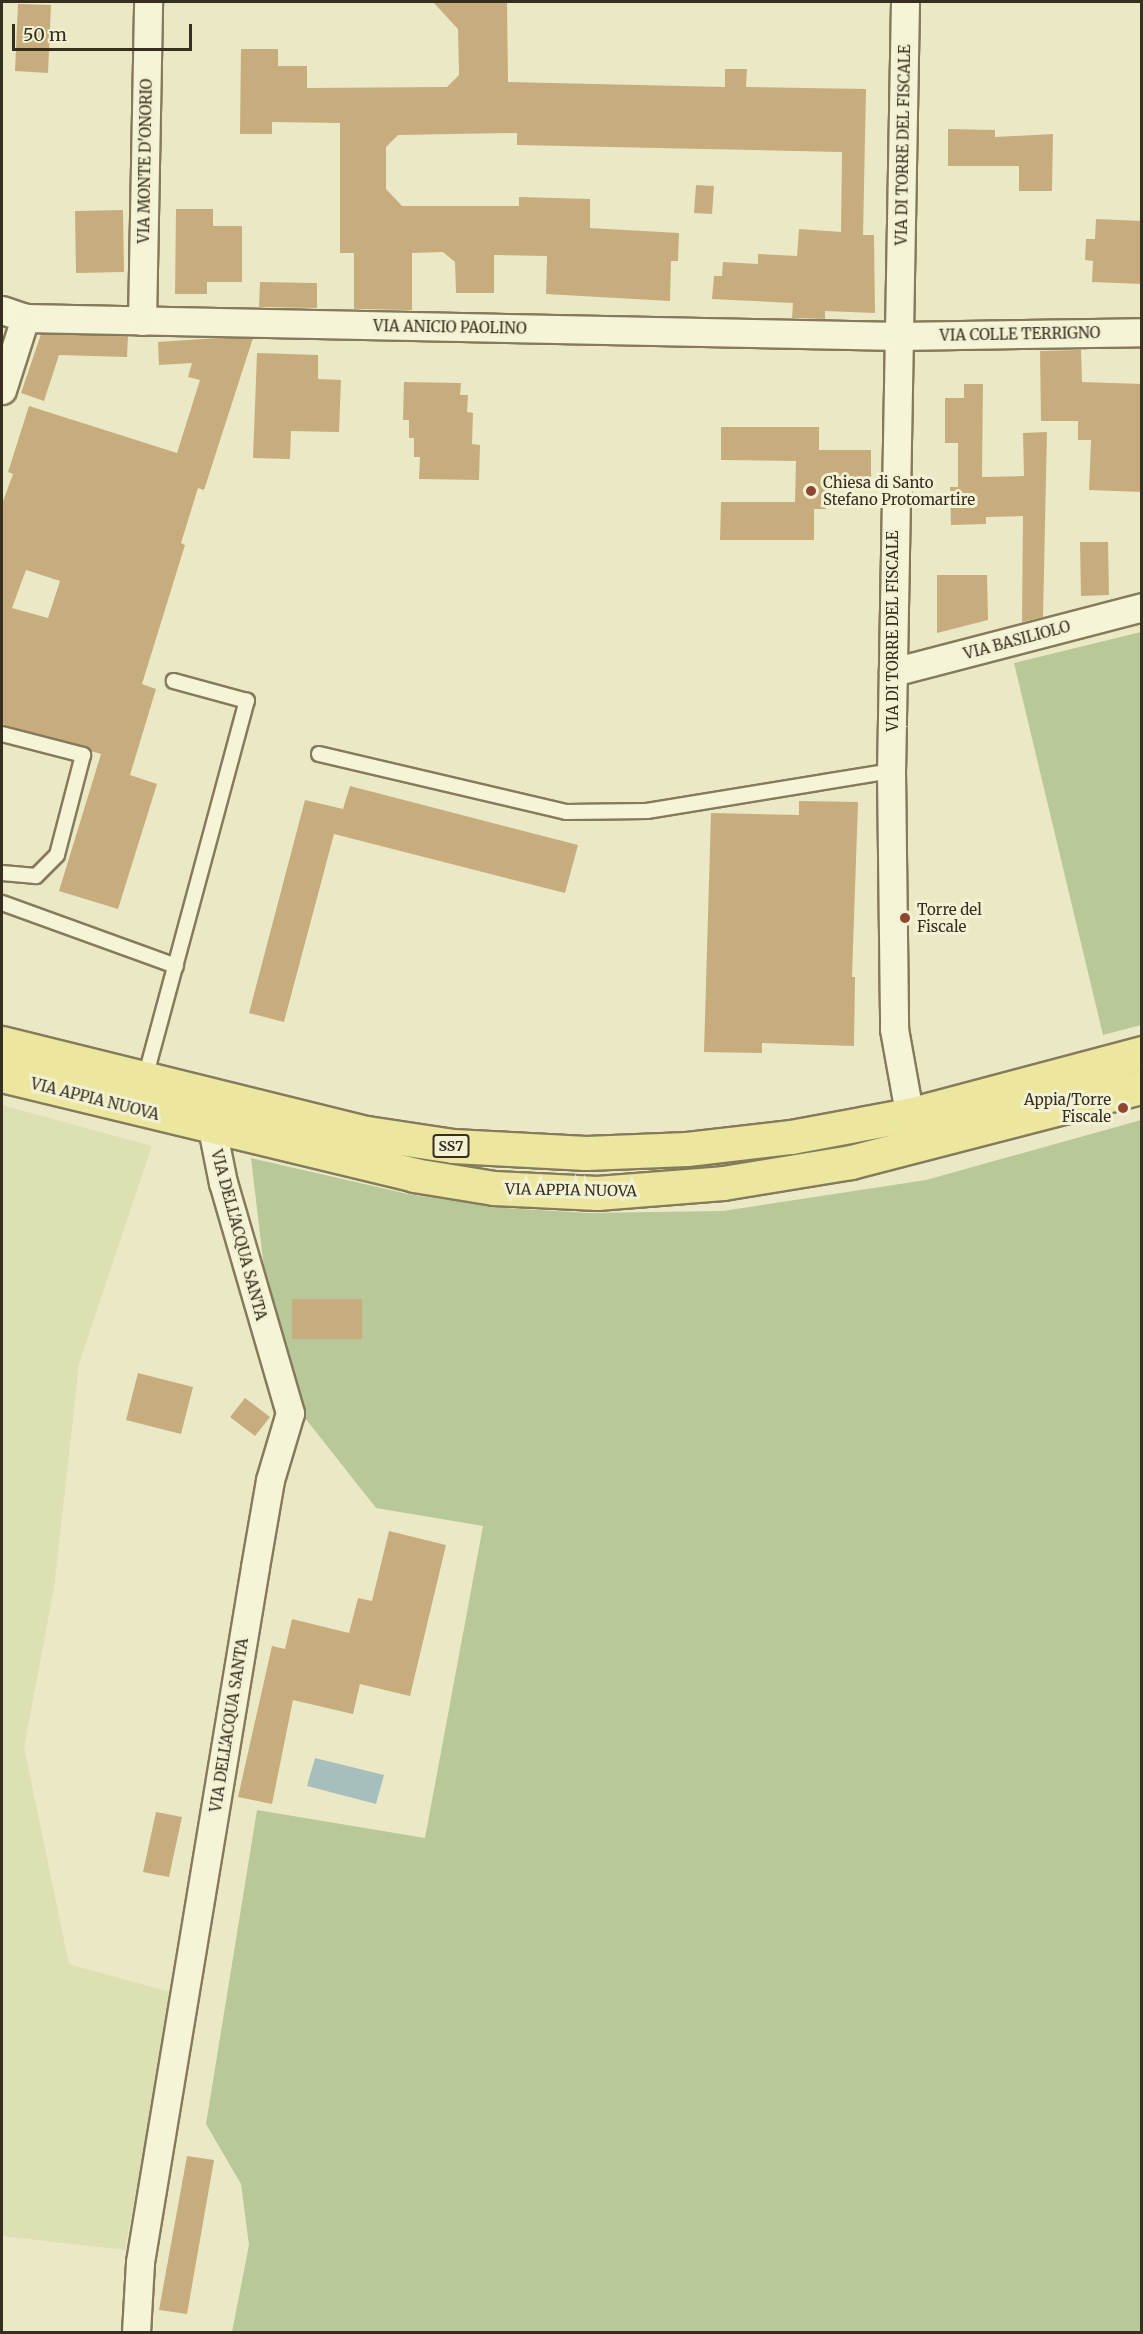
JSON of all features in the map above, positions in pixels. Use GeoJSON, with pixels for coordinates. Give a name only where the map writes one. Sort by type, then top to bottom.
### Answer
{"type":"FeatureCollection","features":[{"type":"Feature","properties":{"kind":"main road","name":"VIA APPIA NUOVA"},"geometry":{"type":"LineString","coordinates":[[2,1043],[145,1080],[378,1135],[453,1146],[547,1153],[739,1145],[909,1115],[1142,1053]]}},
{"type":"Feature","properties":{"kind":"main road","name":"VIA APPIA NUOVA"},"geometry":{"type":"LineString","coordinates":[[2,1075],[212,1128],[453,1182],[542,1192],[629,1192],[788,1174],[916,1147],[1142,1087]]}},
{"type":"Feature","properties":{"kind":"street","name":"VIA MONTE D'ONORIO"},"geometry":{"type":"LineString","coordinates":[[142,321],[148,2]]}},
{"type":"Feature","properties":{"kind":"street","name":"VIA DI TORRE DEL FISCALE"},"geometry":{"type":"LineString","coordinates":[[905,2],[891,771],[894,1029],[916,1147]]}},
{"type":"Feature","properties":{"kind":"street","name":"VIA ANICIO PAOLINO"},"geometry":{"type":"LineString","coordinates":[[13,314],[142,321],[899,336]]}},
{"type":"Feature","properties":{"kind":"street"},"geometry":{"type":"LineString","coordinates":[[2,390],[13,314]]}},
{"type":"Feature","properties":{"kind":"street","name":"VIA COLLE TERRIGNO"},"geometry":{"type":"LineString","coordinates":[[899,336],[1142,332]]}},
{"type":"Feature","properties":{"kind":"street","name":"VIA BASILIOLO"},"geometry":{"type":"LineString","coordinates":[[893,672],[1142,607]]}},
{"type":"Feature","properties":{"kind":"street","name":"VIA DELL'ACQUA SANTA"},"geometry":{"type":"LineString","coordinates":[[136,2332],[140,2262],[255,1567],[270,1480],[290,1413],[242,1252],[212,1128]]}},
{"type":"Feature","properties":{"kind":"lane"},"geometry":{"type":"LineString","coordinates":[[145,1080],[247,701],[174,681]]}},
{"type":"Feature","properties":{"kind":"lane"},"geometry":{"type":"LineString","coordinates":[[2,734],[83,756],[57,855],[36,876],[2,873]]}},
{"type":"Feature","properties":{"kind":"lane"},"geometry":{"type":"LineString","coordinates":[[319,754],[566,812],[647,811],[891,771]]}},
{"type":"Feature","properties":{"kind":"lane"},"geometry":{"type":"LineString","coordinates":[[2,903],[176,966]]}},
{"type":"Feature","properties":{"kind":"green space"},"geometry":{"type":"Polygon","coordinates":[[[1141,632],[1141,1025],[1103,1035],[1014,663],[1141,632]]]}},
{"type":"Feature","properties":{"kind":"green space"},"geometry":{"type":"Polygon","coordinates":[[[2,1105],[152,1146],[79,1364],[54,1588],[24,1747],[69,1964],[173,1993],[125,2250],[2,2236],[2,1105]]]}},
{"type":"Feature","properties":{"kind":"green space"},"geometry":{"type":"Polygon","coordinates":[[[1141,1120],[1141,2332],[232,2332],[249,2245],[241,2184],[206,2124],[257,1810],[425,1838],[483,1526],[376,1508],[305,1418],[271,1328],[251,1158],[408,1194],[505,1208],[589,1213],[723,1211],[926,1180],[1141,1120]]]}},
{"type":"Feature","properties":{"kind":"water"},"geometry":{"type":"Polygon","coordinates":[[[315,1758],[384,1775],[376,1804],[307,1786],[315,1758]]]}},
{"type":"Feature","properties":{"kind":"building"},"geometry":{"type":"Polygon","coordinates":[[[433,2],[507,2],[508,82],[725,87],[725,69],[747,69],[746,87],[866,89],[863,235],[874,235],[875,313],[825,311],[825,319],[792,318],[793,303],[712,299],[714,276],[722,276],[723,262],[758,264],[758,254],[797,256],[799,229],[841,232],[842,152],[517,145],[517,133],[398,135],[386,147],[386,189],[402,206],[519,206],[519,197],[590,199],[590,228],[679,233],[678,261],[671,261],[670,301],[546,294],[547,256],[494,255],[494,293],[456,293],[455,262],[443,252],[412,253],[412,310],[354,309],[354,253],[340,253],[340,123],[272,122],[272,134],[240,134],[241,49],[278,49],[278,66],[307,66],[307,88],[447,87],[459,75],[458,29],[433,2]]]}},
{"type":"Feature","properties":{"kind":"building"},"geometry":{"type":"Polygon","coordinates":[[[18,4],[51,5],[48,73],[15,71],[18,4]]]}},
{"type":"Feature","properties":{"kind":"building"},"geometry":{"type":"Polygon","coordinates":[[[948,129],[995,130],[995,137],[1053,134],[1052,191],[1019,191],[1019,166],[948,166],[948,129]]]}},
{"type":"Feature","properties":{"kind":"building"},"geometry":{"type":"Polygon","coordinates":[[[696,185],[714,186],[712,214],[694,213],[696,185]]]}},
{"type":"Feature","properties":{"kind":"building"},"geometry":{"type":"Polygon","coordinates":[[[176,209],[213,209],[213,226],[242,226],[242,282],[207,282],[207,294],[175,294],[176,209]]]}},
{"type":"Feature","properties":{"kind":"building"},"geometry":{"type":"Polygon","coordinates":[[[123,210],[124,272],[76,273],[75,211],[123,210]]]}},
{"type":"Feature","properties":{"kind":"building"},"geometry":{"type":"Polygon","coordinates":[[[1096,219],[1142,221],[1142,284],[1092,282],[1093,261],[1085,260],[1086,239],[1095,239],[1096,219]]]}},
{"type":"Feature","properties":{"kind":"building"},"geometry":{"type":"Polygon","coordinates":[[[260,282],[317,283],[317,308],[259,307],[260,282]]]}},
{"type":"Feature","properties":{"kind":"building"},"geometry":{"type":"Polygon","coordinates":[[[41,334],[128,336],[127,357],[59,355],[44,401],[21,393],[41,334]]]}},
{"type":"Feature","properties":{"kind":"building"},"geometry":{"type":"Polygon","coordinates":[[[253,338],[204,490],[198,488],[181,543],[185,545],[142,684],[156,689],[130,775],[157,784],[118,909],[59,891],[101,754],[2,724],[2,504],[13,474],[8,472],[29,406],[177,453],[200,380],[188,377],[192,363],[159,365],[158,342],[253,338]],[[26,570],[12,608],[48,618],[60,581],[26,570]]]}},
{"type":"Feature","properties":{"kind":"building"},"geometry":{"type":"Polygon","coordinates":[[[1081,350],[1082,382],[1142,384],[1142,492],[1089,490],[1091,440],[1078,440],[1078,421],[1041,421],[1040,351],[1081,350]]]}},
{"type":"Feature","properties":{"kind":"building"},"geometry":{"type":"Polygon","coordinates":[[[257,353],[318,355],[318,379],[341,380],[339,432],[291,431],[290,459],[253,458],[257,353]]]}},
{"type":"Feature","properties":{"kind":"building"},"geometry":{"type":"Polygon","coordinates":[[[404,382],[461,383],[460,395],[468,395],[467,412],[473,413],[472,444],[480,445],[479,480],[419,479],[420,457],[414,457],[414,438],[409,438],[409,420],[403,420],[404,382]]]}},
{"type":"Feature","properties":{"kind":"building"},"geometry":{"type":"Polygon","coordinates":[[[964,384],[983,384],[982,477],[1024,476],[1023,433],[1047,432],[1043,617],[1022,622],[1023,516],[986,517],[986,524],[951,525],[950,487],[958,487],[958,443],[945,443],[945,398],[964,398],[964,384]]]}},
{"type":"Feature","properties":{"kind":"building","name":"Chiesa di Santo Stefano Protomartire"},"geometry":{"type":"Polygon","coordinates":[[[721,427],[819,427],[819,450],[871,450],[871,479],[826,479],[826,509],[814,509],[814,540],[720,540],[721,502],[795,502],[796,461],[721,460],[721,427]]]}},
{"type":"Feature","properties":{"kind":"building"},"geometry":{"type":"Polygon","coordinates":[[[1080,542],[1108,542],[1109,595],[1081,596],[1080,542]]]}},
{"type":"Feature","properties":{"kind":"building"},"geometry":{"type":"Polygon","coordinates":[[[937,575],[987,575],[988,620],[937,633],[937,575]]]}},
{"type":"Feature","properties":{"kind":"building"},"geometry":{"type":"Polygon","coordinates":[[[350,786],[578,845],[565,893],[334,834],[284,1022],[249,1013],[305,800],[343,809],[350,786]]]}},
{"type":"Feature","properties":{"kind":"building"},"geometry":{"type":"Polygon","coordinates":[[[799,801],[858,802],[852,977],[855,977],[854,1046],[762,1043],[762,1053],[704,1052],[711,813],[799,815],[799,801]]]}},
{"type":"Feature","properties":{"kind":"building"},"geometry":{"type":"Polygon","coordinates":[[[292,1299],[362,1299],[362,1339],[292,1339],[292,1299]]]}},
{"type":"Feature","properties":{"kind":"building"},"geometry":{"type":"Polygon","coordinates":[[[138,1373],[193,1387],[181,1434],[126,1420],[138,1373]]]}},
{"type":"Feature","properties":{"kind":"building"},"geometry":{"type":"Polygon","coordinates":[[[245,1398],[270,1417],[255,1436],[230,1417],[245,1398]]]}},
{"type":"Feature","properties":{"kind":"building"},"geometry":{"type":"Polygon","coordinates":[[[389,1531],[446,1545],[410,1696],[360,1684],[353,1714],[293,1700],[272,1804],[238,1797],[272,1646],[285,1649],[292,1619],[349,1633],[358,1598],[372,1601],[389,1531]]]}},
{"type":"Feature","properties":{"kind":"building"},"geometry":{"type":"Polygon","coordinates":[[[156,1812],[182,1817],[169,1877],[143,1872],[156,1812]]]}},
{"type":"Feature","properties":{"kind":"building"},"geometry":{"type":"Polygon","coordinates":[[[187,2156],[214,2160],[187,2314],[159,2310],[187,2156]]]}},
{"type":"Feature","properties":{"kind":"place","name":"Chiesa di Santo Stefano Protomartire"},"geometry":{"type":"Point","coordinates":[811,491]}},
{"type":"Feature","properties":{"kind":"place","name":"Torre del Fiscale"},"geometry":{"type":"Point","coordinates":[905,918]}},
{"type":"Feature","properties":{"kind":"place","name":"Appia/Torre Fiscale"},"geometry":{"type":"Point","coordinates":[1123,1108]}}]}
